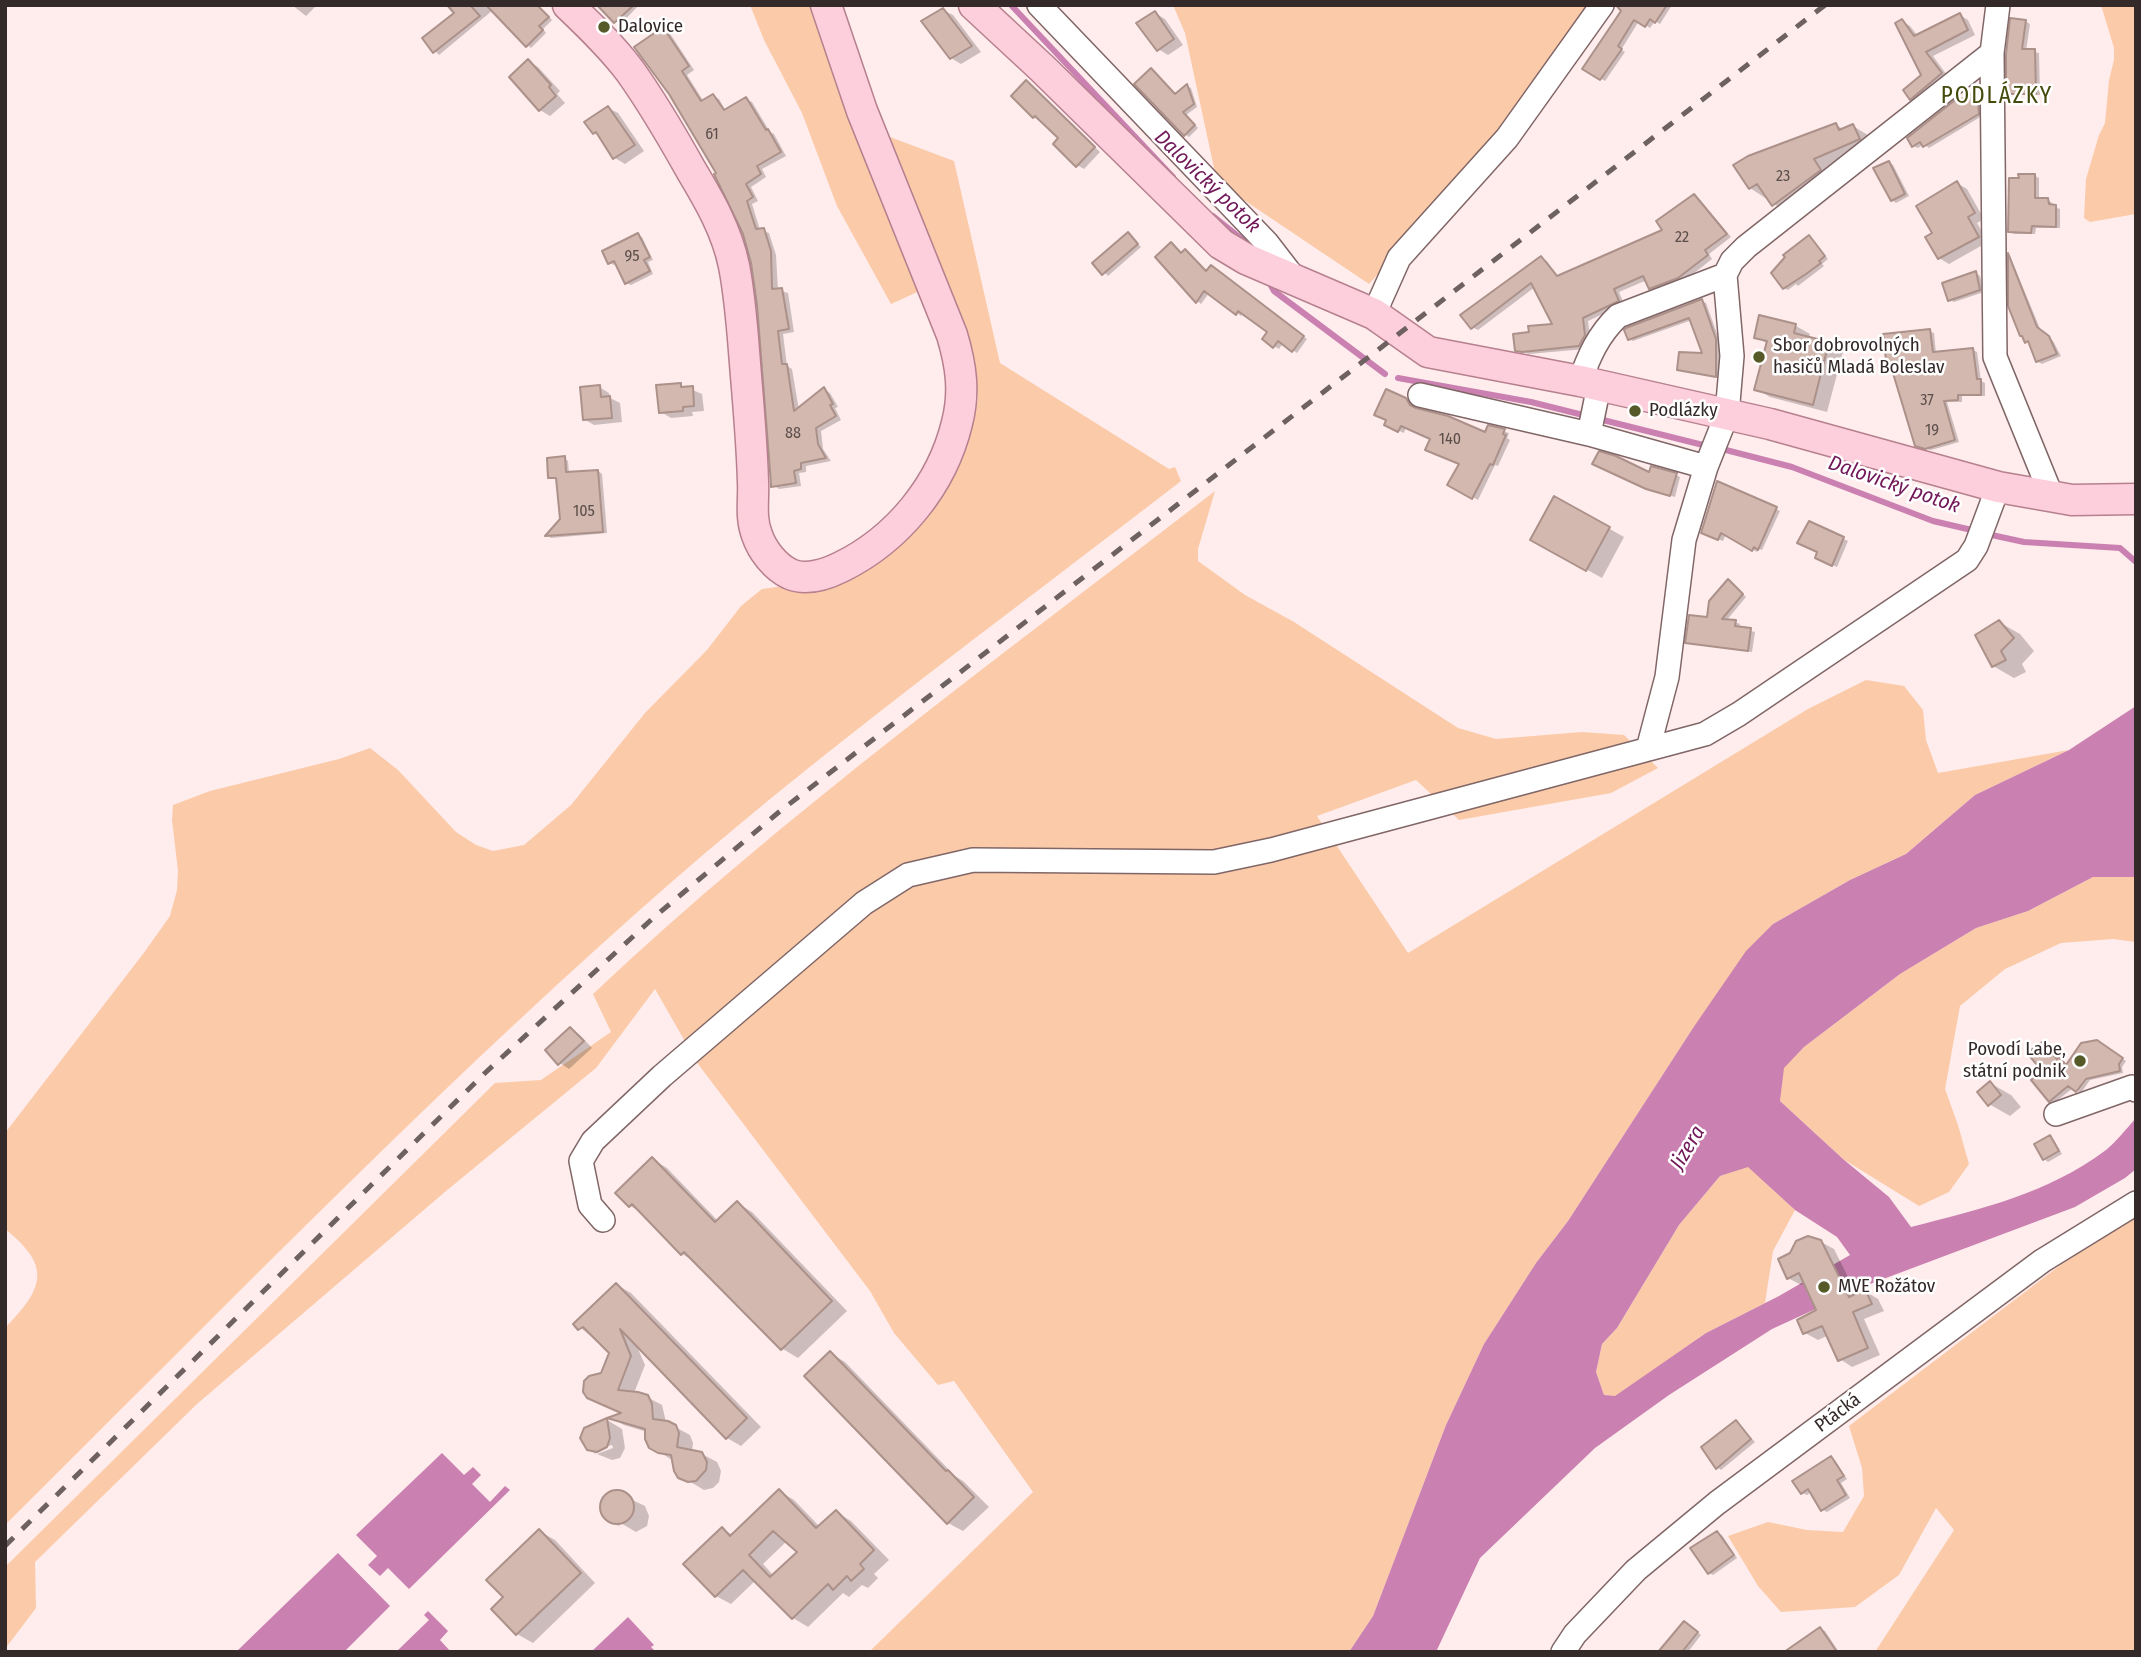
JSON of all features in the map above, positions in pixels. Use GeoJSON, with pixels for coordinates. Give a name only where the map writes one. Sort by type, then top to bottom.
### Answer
{"type":"FeatureCollection","features":[{"type":"Feature","properties":{"kind":"main road"},"geometry":{"type":"LineString","coordinates":[[568,5],[628,68],[661,117],[705,193],[725,234],[734,266],[745,362],[754,485],[752,510],[756,534],[776,564],[792,575],[811,576],[828,574],[859,558],[909,517],[948,451],[957,424],[962,386],[960,362],[952,335],[862,111],[826,5]]}},
{"type":"Feature","properties":{"kind":"main road"},"geometry":{"type":"LineString","coordinates":[[974,5],[1044,69],[1221,244],[1246,259],[1374,314],[1428,352],[1770,424],[1998,487],[2072,500],[2136,499]]}},
{"type":"Feature","properties":{"kind":"street"},"geometry":{"type":"LineString","coordinates":[[1039,5],[1267,243],[1285,275]]}},
{"type":"Feature","properties":{"kind":"street"},"geometry":{"type":"LineString","coordinates":[[1374,314],[1399,258],[1507,138],[1602,5]]}},
{"type":"Feature","properties":{"kind":"street"},"geometry":{"type":"LineString","coordinates":[[1998,5],[1992,52],[1995,357],[2052,497]]}},
{"type":"Feature","properties":{"kind":"street"},"geometry":{"type":"LineString","coordinates":[[1648,750],[1667,677],[1684,540],[1706,467],[1727,414],[1732,356],[1725,275],[1732,261],[1746,247],[1992,52]]}},
{"type":"Feature","properties":{"kind":"street"},"geometry":{"type":"LineString","coordinates":[[1589,434],[1593,347],[1618,316],[1725,275]]}},
{"type":"Feature","properties":{"kind":"street"},"geometry":{"type":"LineString","coordinates":[[1420,395],[1589,434],[1706,467]]}},
{"type":"Feature","properties":{"kind":"street"},"geometry":{"type":"LineString","coordinates":[[603,1220],[590,1205],[581,1161],[593,1141],[662,1076],[864,903],[908,876],[973,860],[1214,862],[1271,850],[1705,734],[1739,714],[1967,560],[1976,546],[1998,487]]}},
{"type":"Feature","properties":{"kind":"street"},"geometry":{"type":"LineString","coordinates":[[2056,1114],[2132,1087],[2136,1090]]}},
{"type":"Feature","properties":{"kind":"street","name":"Ptácká"},"geometry":{"type":"LineString","coordinates":[[1563,1652],[1575,1634],[1636,1570],[1717,1503],[2042,1261],[2136,1203]]}},
{"type":"Feature","properties":{"kind":"shaded area"},"geometry":{"type":"Polygon","coordinates":[[[750,5],[820,5],[924,289],[891,304],[837,206],[802,113],[764,40],[750,5]]]}},
{"type":"Feature","properties":{"kind":"shaded area"},"geometry":{"type":"Polygon","coordinates":[[[1173,5],[1597,5],[1498,142],[1369,284],[1217,182],[1185,33],[1173,5]]]}},
{"type":"Feature","properties":{"kind":"shaded area"},"geometry":{"type":"Polygon","coordinates":[[[2101,5],[2136,5],[2136,214],[2090,222],[2084,218],[2086,179],[2105,123],[2109,80],[2114,60],[2114,48],[2101,5]]]}},
{"type":"Feature","properties":{"kind":"shaded area"},"geometry":{"type":"Polygon","coordinates":[[[890,137],[954,161],[1000,363],[1169,469],[1175,467],[1181,481],[840,743],[642,908],[399,1135],[5,1525],[5,1328],[28,1301],[37,1278],[31,1255],[5,1229],[5,1133],[170,916],[177,890],[178,871],[172,820],[173,805],[210,791],[339,759],[370,748],[398,770],[456,832],[476,845],[493,851],[524,845],[571,805],[645,713],[707,650],[741,606],[762,589],[826,580],[944,486],[971,433],[978,398],[950,299],[890,137]]]}},
{"type":"Feature","properties":{"kind":"shaded area"},"geometry":{"type":"Polygon","coordinates":[[[1215,491],[1198,549],[1198,561],[1245,595],[1294,622],[1458,728],[1496,739],[1582,732],[1624,735],[1658,768],[1611,793],[1459,820],[1416,780],[1317,816],[1408,953],[1808,709],[1866,680],[1904,686],[1923,710],[1926,740],[1938,773],[2069,750],[1975,795],[1906,854],[1850,880],[1773,924],[1693,1028],[1568,1221],[1536,1263],[1484,1344],[1446,1425],[1373,1616],[1349,1652],[869,1652],[1033,1492],[954,1381],[938,1385],[894,1333],[870,1291],[698,1064],[655,989],[596,1068],[446,1191],[197,1404],[35,1562],[36,1608],[5,1649],[5,1567],[495,1083],[541,1080],[611,1032],[593,994],[667,927],[819,797],[1215,491]]]}},
{"type":"Feature","properties":{"kind":"shaded area"},"geometry":{"type":"Polygon","coordinates":[[[2093,877],[2136,877],[2136,942],[2113,939],[2061,943],[2005,969],[1960,1006],[1945,1089],[1969,1164],[1949,1192],[1919,1206],[1843,1159],[1780,1101],[1783,1068],[1804,1047],[1900,974],[1976,928],[2028,911],[2093,877]]]}},
{"type":"Feature","properties":{"kind":"shaded area"},"geometry":{"type":"Polygon","coordinates":[[[1748,1166],[1795,1210],[1773,1251],[1765,1303],[1706,1333],[1615,1397],[1604,1395],[1596,1372],[1602,1344],[1617,1328],[1679,1225],[1720,1176],[1748,1166]]]}},
{"type":"Feature","properties":{"kind":"shaded area"},"geometry":{"type":"Polygon","coordinates":[[[2136,1217],[2136,1652],[1875,1652],[1954,1530],[1936,1508],[1899,1575],[1855,1607],[1781,1612],[1758,1586],[1728,1536],[1768,1522],[1807,1530],[1843,1532],[1864,1496],[1862,1468],[1849,1426],[2063,1263],[2136,1217]]]}},
{"type":"Feature","properties":{"kind":"water","name":"Jizera"},"geometry":{"type":"Polygon","coordinates":[[[2136,706],[2136,877],[2093,877],[2028,911],[1976,928],[1900,974],[1804,1047],[1784,1068],[1780,1101],[1889,1197],[1911,1227],[2013,1198],[2060,1178],[2106,1150],[2136,1118],[2136,1169],[2075,1207],[1870,1284],[1772,1329],[1669,1395],[1595,1448],[1480,1558],[1436,1652],[1349,1652],[1373,1616],[1446,1425],[1484,1344],[1746,951],[1773,924],[1850,880],[1906,854],[1975,795],[2069,750],[2136,706]],[[1748,1167],[1720,1176],[1679,1225],[1617,1328],[1602,1344],[1596,1372],[1604,1395],[1615,1396],[1706,1333],[1779,1296],[1850,1255],[1837,1237],[1795,1210],[1748,1167]]]}},
{"type":"Feature","properties":{"kind":"water"},"geometry":{"type":"Polygon","coordinates":[[[442,1453],[464,1475],[473,1467],[481,1475],[472,1484],[490,1502],[505,1486],[510,1490],[409,1589],[388,1568],[380,1576],[368,1565],[377,1556],[356,1535],[442,1453]]]}},
{"type":"Feature","properties":{"kind":"water"},"geometry":{"type":"Polygon","coordinates":[[[338,1553],[390,1606],[344,1652],[236,1652],[338,1553]]]}},
{"type":"Feature","properties":{"kind":"water"},"geometry":{"type":"Polygon","coordinates":[[[428,1611],[448,1631],[440,1640],[451,1652],[396,1652],[429,1620],[424,1615],[428,1611]]]}},
{"type":"Feature","properties":{"kind":"water"},"geometry":{"type":"Polygon","coordinates":[[[628,1617],[654,1645],[651,1647],[656,1652],[591,1652],[628,1617]]]}},
{"type":"Feature","properties":{"kind":"building"},"geometry":{"type":"Polygon","coordinates":[[[447,5],[470,5],[480,16],[433,53],[422,38],[454,13],[447,5]]]}},
{"type":"Feature","properties":{"kind":"building"},"geometry":{"type":"Polygon","coordinates":[[[486,5],[537,5],[549,17],[539,26],[543,30],[526,47],[486,5]]]}},
{"type":"Feature","properties":{"kind":"building"},"geometry":{"type":"Polygon","coordinates":[[[597,5],[634,5],[614,23],[597,5]]]}},
{"type":"Feature","properties":{"kind":"building"},"geometry":{"type":"Polygon","coordinates":[[[1616,5],[1667,5],[1655,23],[1650,19],[1645,27],[1634,20],[1618,46],[1622,49],[1600,80],[1582,69],[1621,11],[1616,5]]]}},
{"type":"Feature","properties":{"kind":"building"},"geometry":{"type":"Polygon","coordinates":[[[943,8],[972,46],[950,59],[921,21],[943,8]]]}},
{"type":"Feature","properties":{"kind":"building"},"geometry":{"type":"Polygon","coordinates":[[[1155,11],[1174,39],[1157,51],[1136,23],[1155,11]]]}},
{"type":"Feature","properties":{"kind":"building"},"geometry":{"type":"Polygon","coordinates":[[[1960,13],[1968,30],[1926,52],[1942,73],[1910,100],[1903,90],[1921,75],[1895,23],[1902,19],[1914,36],[1960,13]]]}},
{"type":"Feature","properties":{"kind":"building"},"geometry":{"type":"Polygon","coordinates":[[[2010,18],[2026,20],[2022,49],[2035,49],[2036,94],[2006,94],[2006,54],[2010,18]]]}},
{"type":"Feature","properties":{"kind":"building"},"geometry":{"type":"Polygon","coordinates":[[[663,27],[689,66],[682,71],[701,101],[713,94],[724,110],[746,97],[781,152],[757,166],[761,174],[746,184],[753,197],[747,201],[756,229],[764,228],[771,251],[772,289],[782,288],[789,329],[778,331],[782,364],[787,364],[794,411],[824,387],[836,416],[816,428],[818,444],[826,458],[801,463],[801,469],[794,471],[796,483],[771,487],[757,305],[751,263],[743,234],[714,174],[716,173],[669,94],[634,47],[663,27]]]}},
{"type":"Feature","properties":{"kind":"building"},"geometry":{"type":"Polygon","coordinates":[[[528,59],[551,85],[549,87],[556,96],[539,111],[509,77],[528,59]]]}},
{"type":"Feature","properties":{"kind":"building"},"geometry":{"type":"Polygon","coordinates":[[[1151,68],[1175,94],[1187,84],[1194,104],[1183,112],[1195,125],[1184,136],[1134,84],[1151,68]]]}},
{"type":"Feature","properties":{"kind":"building"},"geometry":{"type":"Polygon","coordinates":[[[1026,80],[1095,147],[1076,167],[1053,144],[1058,138],[1011,96],[1026,80]]]}},
{"type":"Feature","properties":{"kind":"building"},"geometry":{"type":"Polygon","coordinates":[[[1973,93],[1979,114],[1923,147],[1920,142],[1912,147],[1907,138],[1955,100],[1956,102],[1973,93]]]}},
{"type":"Feature","properties":{"kind":"building"},"geometry":{"type":"Polygon","coordinates":[[[608,106],[635,145],[613,159],[596,132],[593,134],[584,122],[608,106]]]}},
{"type":"Feature","properties":{"kind":"building"},"geometry":{"type":"Polygon","coordinates":[[[1836,123],[1839,130],[1853,124],[1860,139],[1814,159],[1821,170],[1772,206],[1757,184],[1749,189],[1733,165],[1748,156],[1836,123]]]}},
{"type":"Feature","properties":{"kind":"building"},"geometry":{"type":"Polygon","coordinates":[[[1889,161],[1905,194],[1891,201],[1873,168],[1889,161]]]}},
{"type":"Feature","properties":{"kind":"building"},"geometry":{"type":"Polygon","coordinates":[[[2018,174],[2035,174],[2035,198],[2048,198],[2049,204],[2056,205],[2056,227],[2032,226],[2031,233],[2008,232],[2009,178],[2019,178],[2018,174]]]}},
{"type":"Feature","properties":{"kind":"building"},"geometry":{"type":"Polygon","coordinates":[[[1957,181],[1975,213],[1968,217],[1979,237],[1938,259],[1925,237],[1932,233],[1916,206],[1957,181]]]}},
{"type":"Feature","properties":{"kind":"building"},"geometry":{"type":"Polygon","coordinates":[[[1694,194],[1727,234],[1705,250],[1708,255],[1678,278],[1649,289],[1643,276],[1614,289],[1619,301],[1583,318],[1585,335],[1579,346],[1515,351],[1513,334],[1529,332],[1528,326],[1552,324],[1531,283],[1471,329],[1460,315],[1541,256],[1557,276],[1662,230],[1656,221],[1694,194]]]}},
{"type":"Feature","properties":{"kind":"building"},"geometry":{"type":"Polygon","coordinates":[[[1128,232],[1138,244],[1102,275],[1092,263],[1128,232]]]}},
{"type":"Feature","properties":{"kind":"building"},"geometry":{"type":"Polygon","coordinates":[[[638,233],[650,257],[644,260],[650,271],[625,284],[614,261],[608,264],[602,251],[638,233]]]}},
{"type":"Feature","properties":{"kind":"building"},"geometry":{"type":"Polygon","coordinates":[[[1809,235],[1825,256],[1819,261],[1821,263],[1783,289],[1771,273],[1785,257],[1783,255],[1809,235]]]}},
{"type":"Feature","properties":{"kind":"building"},"geometry":{"type":"Polygon","coordinates":[[[1171,242],[1181,253],[1185,249],[1206,271],[1211,265],[1304,336],[1292,352],[1278,341],[1273,348],[1262,339],[1267,332],[1238,311],[1236,315],[1204,291],[1196,303],[1155,257],[1171,242]]]}},
{"type":"Feature","properties":{"kind":"building"},"geometry":{"type":"Polygon","coordinates":[[[2008,253],[2037,327],[2049,336],[2057,354],[2036,362],[2028,341],[2025,343],[2020,336],[2008,306],[2008,253]]]}},
{"type":"Feature","properties":{"kind":"building"},"geometry":{"type":"Polygon","coordinates":[[[1976,271],[1980,290],[1948,301],[1942,283],[1976,271]]]}},
{"type":"Feature","properties":{"kind":"building"},"geometry":{"type":"Polygon","coordinates":[[[1702,299],[1716,339],[1716,377],[1677,370],[1679,352],[1702,353],[1689,318],[1628,340],[1624,330],[1626,328],[1702,299]]]}},
{"type":"Feature","properties":{"kind":"building"},"geometry":{"type":"Polygon","coordinates":[[[1759,315],[1796,324],[1794,333],[1829,342],[1813,405],[1754,390],[1767,341],[1754,338],[1759,315]]]}},
{"type":"Feature","properties":{"kind":"building"},"geometry":{"type":"Polygon","coordinates":[[[1930,329],[1933,352],[1973,348],[1977,379],[1981,379],[1981,395],[1958,395],[1958,400],[1944,401],[1955,440],[1925,449],[1915,446],[1889,360],[1886,360],[1883,334],[1930,329]]]}},
{"type":"Feature","properties":{"kind":"building"},"geometry":{"type":"Polygon","coordinates":[[[681,383],[681,387],[693,386],[694,406],[683,407],[683,411],[659,413],[656,385],[681,383]]]}},
{"type":"Feature","properties":{"kind":"building"},"geometry":{"type":"Polygon","coordinates":[[[600,385],[601,397],[610,396],[612,418],[583,420],[580,387],[600,385]]]}},
{"type":"Feature","properties":{"kind":"building"},"geometry":{"type":"Polygon","coordinates":[[[1386,389],[1406,398],[1410,405],[1416,408],[1448,416],[1485,432],[1488,425],[1505,429],[1503,434],[1506,435],[1493,465],[1490,464],[1472,499],[1447,485],[1459,464],[1425,450],[1430,439],[1401,426],[1398,432],[1384,425],[1386,420],[1374,415],[1386,389]]]}},
{"type":"Feature","properties":{"kind":"building"},"geometry":{"type":"Polygon","coordinates":[[[1599,451],[1649,472],[1651,466],[1677,473],[1670,496],[1646,489],[1592,464],[1599,451]]]}},
{"type":"Feature","properties":{"kind":"building"},"geometry":{"type":"Polygon","coordinates":[[[565,456],[566,472],[598,470],[603,532],[545,536],[560,519],[556,478],[548,478],[547,458],[565,456]]]}},
{"type":"Feature","properties":{"kind":"building"},"geometry":{"type":"Polygon","coordinates":[[[1717,481],[1777,507],[1758,550],[1754,547],[1752,551],[1721,533],[1718,540],[1701,533],[1717,481]]]}},
{"type":"Feature","properties":{"kind":"building"},"geometry":{"type":"Polygon","coordinates":[[[1554,496],[1610,527],[1586,571],[1530,540],[1554,496]]]}},
{"type":"Feature","properties":{"kind":"building"},"geometry":{"type":"Polygon","coordinates":[[[1809,521],[1844,537],[1832,566],[1815,558],[1817,552],[1797,543],[1809,521]]]}},
{"type":"Feature","properties":{"kind":"building"},"geometry":{"type":"Polygon","coordinates":[[[1728,579],[1743,594],[1722,619],[1736,620],[1735,626],[1751,628],[1748,651],[1685,643],[1689,615],[1707,617],[1709,601],[1728,579]]]}},
{"type":"Feature","properties":{"kind":"building"},"geometry":{"type":"Polygon","coordinates":[[[1999,620],[2014,638],[2001,651],[2006,660],[1992,667],[1975,635],[1999,620]]]}},
{"type":"Feature","properties":{"kind":"building"},"geometry":{"type":"Polygon","coordinates":[[[570,1027],[584,1041],[558,1065],[545,1050],[570,1027]]]}},
{"type":"Feature","properties":{"kind":"building"},"geometry":{"type":"Polygon","coordinates":[[[2097,1040],[2123,1058],[2119,1064],[2120,1071],[2086,1079],[2076,1092],[2068,1086],[2049,1102],[2031,1080],[2042,1071],[2027,1053],[2042,1042],[2066,1065],[2081,1043],[2097,1040]]]}},
{"type":"Feature","properties":{"kind":"building"},"geometry":{"type":"Polygon","coordinates":[[[1990,1081],[2001,1095],[1988,1106],[1977,1092],[1990,1081]]]}},
{"type":"Feature","properties":{"kind":"building"},"geometry":{"type":"Polygon","coordinates":[[[2050,1135],[2059,1151],[2043,1160],[2034,1144],[2050,1135]]]}},
{"type":"Feature","properties":{"kind":"building"},"geometry":{"type":"Polygon","coordinates":[[[652,1157],[715,1222],[737,1201],[832,1301],[781,1350],[684,1252],[681,1255],[632,1204],[629,1207],[615,1193],[652,1157]]]}},
{"type":"Feature","properties":{"kind":"building"},"geometry":{"type":"Polygon","coordinates":[[[1808,1236],[1821,1240],[1849,1297],[1865,1289],[1872,1304],[1853,1312],[1868,1348],[1838,1361],[1822,1326],[1803,1334],[1797,1320],[1816,1310],[1799,1273],[1787,1279],[1778,1259],[1790,1253],[1796,1241],[1808,1236]]]}},
{"type":"Feature","properties":{"kind":"building"},"geometry":{"type":"Polygon","coordinates":[[[616,1283],[747,1418],[726,1439],[620,1329],[631,1356],[618,1390],[648,1395],[653,1419],[676,1425],[679,1433],[677,1447],[702,1452],[707,1462],[706,1470],[696,1481],[688,1482],[678,1478],[671,1455],[649,1448],[645,1429],[607,1418],[621,1413],[587,1398],[583,1392],[584,1381],[589,1376],[601,1373],[609,1353],[583,1327],[578,1330],[573,1324],[616,1283]]]}},
{"type":"Feature","properties":{"kind":"building"},"geometry":{"type":"Polygon","coordinates":[[[830,1351],[974,1497],[947,1524],[804,1376],[830,1351]]]}},
{"type":"Feature","properties":{"kind":"building"},"geometry":{"type":"Polygon","coordinates":[[[607,1418],[610,1438],[607,1447],[597,1452],[587,1450],[580,1438],[584,1428],[607,1418]]]}},
{"type":"Feature","properties":{"kind":"building"},"geometry":{"type":"Polygon","coordinates":[[[1736,1420],[1751,1439],[1716,1469],[1701,1447],[1736,1420]]]}},
{"type":"Feature","properties":{"kind":"building"},"geometry":{"type":"Polygon","coordinates":[[[1831,1456],[1844,1476],[1837,1480],[1846,1495],[1821,1511],[1808,1489],[1801,1494],[1792,1481],[1831,1456]]]}},
{"type":"Feature","properties":{"kind":"building"},"geometry":{"type":"Polygon","coordinates":[[[779,1489],[816,1528],[836,1510],[874,1550],[860,1564],[864,1569],[851,1581],[847,1576],[833,1590],[828,1584],[792,1619],[743,1570],[715,1597],[683,1564],[722,1527],[730,1536],[779,1489]],[[773,1531],[749,1555],[770,1577],[797,1552],[773,1531]]]}},
{"type":"Feature","properties":{"kind":"building"},"geometry":{"type":"Polygon","coordinates":[[[617,1490],[629,1495],[634,1507],[629,1519],[617,1524],[605,1519],[600,1507],[605,1495],[617,1490]]]}},
{"type":"Feature","properties":{"kind":"building"},"geometry":{"type":"Polygon","coordinates":[[[539,1529],[581,1573],[516,1635],[491,1609],[503,1597],[486,1580],[539,1529]]]}},
{"type":"Feature","properties":{"kind":"building"},"geometry":{"type":"Polygon","coordinates":[[[1717,1531],[1734,1555],[1708,1574],[1690,1548],[1717,1531]]]}},
{"type":"Feature","properties":{"kind":"building"},"geometry":{"type":"Polygon","coordinates":[[[1684,1621],[1698,1632],[1682,1652],[1658,1652],[1684,1621]]]}},
{"type":"Feature","properties":{"kind":"building"},"geometry":{"type":"Polygon","coordinates":[[[1820,1627],[1837,1652],[1784,1652],[1820,1627]]]}},
{"type":"Feature","properties":{"kind":"waterway","name":"Dalovický potok"},"geometry":{"type":"LineString","coordinates":[[1011,5],[1173,177]]}},
{"type":"Feature","properties":{"kind":"waterway","name":"Dalovický potok"},"geometry":{"type":"LineString","coordinates":[[1213,216],[1248,244]]}},
{"type":"Feature","properties":{"kind":"waterway","name":"Dalovický potok"},"geometry":{"type":"LineString","coordinates":[[1269,282],[1274,291],[1385,374]]}},
{"type":"Feature","properties":{"kind":"waterway","name":"Dalovický potok"},"geometry":{"type":"LineString","coordinates":[[1398,378],[1531,402],[1707,446]]}},
{"type":"Feature","properties":{"kind":"waterway","name":"Dalovický potok"},"geometry":{"type":"LineString","coordinates":[[1722,449],[1792,467],[1933,521],[1976,531]]}},
{"type":"Feature","properties":{"kind":"waterway","name":"Dalovický potok"},"geometry":{"type":"LineString","coordinates":[[1987,534],[2024,542],[2120,548],[2136,562]]}},
{"type":"Feature","properties":{"kind":"railway"},"geometry":{"type":"LineString","coordinates":[[5,1546],[485,1073],[652,919],[779,812],[1825,5]]}},
{"type":"Feature","properties":{"kind":"place","name":"Dalovice"},"geometry":{"type":"Point","coordinates":[604,27]}},
{"type":"Feature","properties":{"kind":"place","name":"Sbor dobrovolných hasičů Mladá Boleslav"},"geometry":{"type":"Point","coordinates":[1759,357]}},
{"type":"Feature","properties":{"kind":"place","name":"Podlázky"},"geometry":{"type":"Point","coordinates":[1635,411]}},
{"type":"Feature","properties":{"kind":"place","name":"Povodí Labe, státní podnik"},"geometry":{"type":"Point","coordinates":[2080,1061]}},
{"type":"Feature","properties":{"kind":"place","name":"MVE Rožátov"},"geometry":{"type":"Point","coordinates":[1824,1287]}},
{"type":"Feature","properties":{"kind":"district","name":"PODLÁZKY"},"geometry":{"type":"Point","coordinates":[1997,97]}}]}
